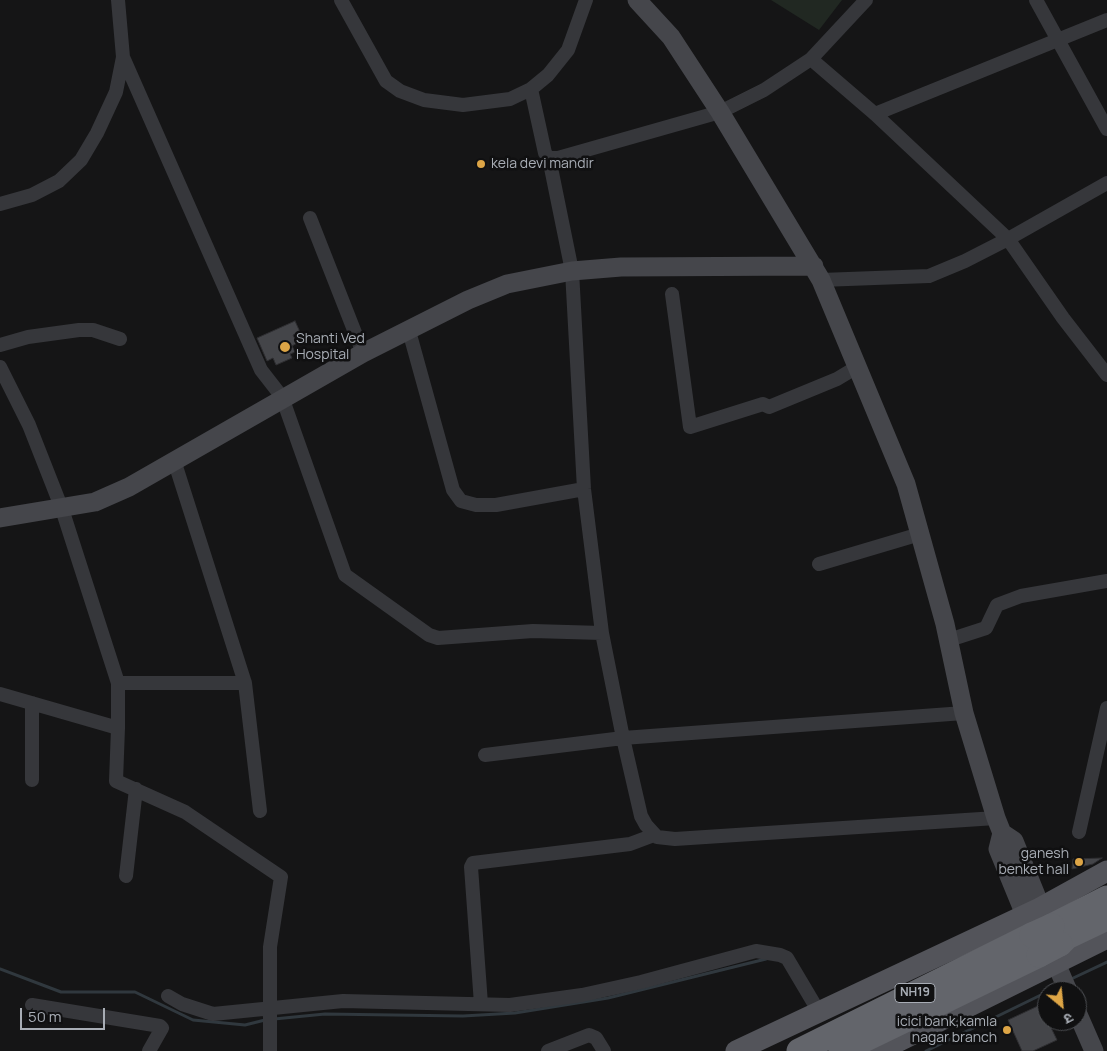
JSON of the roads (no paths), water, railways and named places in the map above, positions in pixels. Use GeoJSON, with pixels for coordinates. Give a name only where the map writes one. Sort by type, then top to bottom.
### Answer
{"type":"FeatureCollection","features":[{"type":"Feature","properties":{"kind":"highway","name":"NH19"},"geometry":{"type":"LineString","coordinates":[[799,1051],[1107,898]]}},
{"type":"Feature","properties":{"kind":"highway","name":"NH19"},"geometry":{"type":"LineString","coordinates":[[841,1051],[1039,955],[1107,918]]}},
{"type":"Feature","properties":{"kind":"main road"},"geometry":{"type":"LineString","coordinates":[[736,1051],[1032,912],[1107,872]]}},
{"type":"Feature","properties":{"kind":"main road"},"geometry":{"type":"LineString","coordinates":[[882,1050],[1062,976],[1107,938]]}},
{"type":"Feature","properties":{"kind":"street"},"geometry":{"type":"LineString","coordinates":[[0,204],[32,195],[59,180],[80,160],[109,110],[116,92],[123,57],[118,0]]}},
{"type":"Feature","properties":{"kind":"street"},"geometry":{"type":"LineString","coordinates":[[341,0],[386,81],[400,91],[424,100],[462,105],[500,101],[531,89],[548,76],[568,50],[586,0]]}},
{"type":"Feature","properties":{"kind":"street"},"geometry":{"type":"LineString","coordinates":[[637,0],[671,37],[720,112],[818,273],[906,484],[949,640],[964,713],[999,826],[998,849],[1032,912],[1045,958],[1062,976]]}},
{"type":"Feature","properties":{"kind":"street"},"geometry":{"type":"LineString","coordinates":[[549,158],[558,158],[720,112],[764,90],[811,59],[866,0]]}},
{"type":"Feature","properties":{"kind":"street"},"geometry":{"type":"LineString","coordinates":[[1036,0],[1057,41],[1103,114],[1107,129]]}},
{"type":"Feature","properties":{"kind":"street"},"geometry":{"type":"LineString","coordinates":[[875,114],[1107,20]]}},
{"type":"Feature","properties":{"kind":"street"},"geometry":{"type":"LineString","coordinates":[[123,57],[261,370],[282,397],[342,570],[348,578],[429,635],[438,638],[533,631],[602,633]]}},
{"type":"Feature","properties":{"kind":"street"},"geometry":{"type":"LineString","coordinates":[[811,59],[875,114],[1008,239],[1063,318],[1107,375]]}},
{"type":"Feature","properties":{"kind":"street"},"geometry":{"type":"LineString","coordinates":[[531,89],[538,130],[545,153],[549,158],[572,271],[584,489],[602,633],[641,816],[654,835]]}},
{"type":"Feature","properties":{"kind":"street"},"geometry":{"type":"LineString","coordinates":[[0,518],[62,509],[104,498],[128,487],[282,397],[363,353],[491,290],[523,280],[572,271],[621,267],[929,276],[965,261],[1008,239],[1107,183]]}},
{"type":"Feature","properties":{"kind":"street"},"geometry":{"type":"LineString","coordinates":[[310,218],[363,353]]}},
{"type":"Feature","properties":{"kind":"street"},"geometry":{"type":"LineString","coordinates":[[672,294],[690,427],[763,404],[769,406],[837,379],[857,367]]}},
{"type":"Feature","properties":{"kind":"street"},"geometry":{"type":"LineString","coordinates":[[0,345],[28,337],[79,330],[93,330],[120,339]]}},
{"type":"Feature","properties":{"kind":"street"},"geometry":{"type":"LineString","coordinates":[[409,331],[453,490],[461,501],[476,505],[496,505],[584,489]]}},
{"type":"Feature","properties":{"kind":"street"},"geometry":{"type":"LineString","coordinates":[[0,367],[29,425],[62,509],[118,683],[116,781],[185,812],[281,877],[270,947],[270,1051]]}},
{"type":"Feature","properties":{"kind":"street"},"geometry":{"type":"LineString","coordinates":[[174,460],[246,683],[260,812]]}},
{"type":"Feature","properties":{"kind":"street"},"geometry":{"type":"LineString","coordinates":[[819,564],[920,534]]}},
{"type":"Feature","properties":{"kind":"street"},"geometry":{"type":"LineString","coordinates":[[949,640],[986,628],[998,605],[1021,596],[1107,581]]}},
{"type":"Feature","properties":{"kind":"street"},"geometry":{"type":"LineString","coordinates":[[118,683],[246,683]]}},
{"type":"Feature","properties":{"kind":"street"},"geometry":{"type":"LineString","coordinates":[[0,694],[118,728]]}},
{"type":"Feature","properties":{"kind":"street"},"geometry":{"type":"LineString","coordinates":[[32,703],[32,780]]}},
{"type":"Feature","properties":{"kind":"street"},"geometry":{"type":"LineString","coordinates":[[1079,832],[1107,708]]}},
{"type":"Feature","properties":{"kind":"street"},"geometry":{"type":"LineString","coordinates":[[485,755],[623,738],[964,713]]}},
{"type":"Feature","properties":{"kind":"street"},"geometry":{"type":"LineString","coordinates":[[126,876],[136,789]]}},
{"type":"Feature","properties":{"kind":"street"},"geometry":{"type":"LineString","coordinates":[[481,1004],[471,867],[473,863],[630,844],[654,835],[675,839],[999,826]]}},
{"type":"Feature","properties":{"kind":"street"},"geometry":{"type":"LineString","coordinates":[[168,996],[182,1004],[213,1014],[270,1019],[343,1001],[510,1005],[582,995],[641,982],[756,951],[787,958],[819,1012]]}},
{"type":"Feature","properties":{"kind":"street"},"geometry":{"type":"LineString","coordinates":[[32,1005],[160,1026],[162,1028],[149,1051]]}},
{"type":"Feature","properties":{"kind":"street"},"geometry":{"type":"LineString","coordinates":[[1085,1031],[1094,1051]]}},
{"type":"Feature","properties":{"kind":"street"},"geometry":{"type":"LineString","coordinates":[[548,1051],[589,1035],[596,1038],[604,1051]]}},
{"type":"Feature","properties":{"kind":"waterway"},"geometry":{"type":"LineString","coordinates":[[274,1019],[325,1014],[463,1016],[515,1013],[608,998],[766,959]]}},
{"type":"Feature","properties":{"kind":"waterway"},"geometry":{"type":"LineString","coordinates":[[1069,980],[1107,962]]}},
{"type":"Feature","properties":{"kind":"waterway"},"geometry":{"type":"LineString","coordinates":[[0,969],[61,992],[135,992],[193,1020],[245,1025],[265,1020]]}},
{"type":"Feature","properties":{"kind":"waterway"},"geometry":{"type":"LineString","coordinates":[[926,1051],[1037,997]]}},
{"type":"Feature","properties":{"kind":"place","name":"kela devi mandir"},"geometry":{"type":"Point","coordinates":[481,164]}},
{"type":"Feature","properties":{"kind":"place","name":"Shanti Ved Hospital"},"geometry":{"type":"Point","coordinates":[285,347]}},
{"type":"Feature","properties":{"kind":"place","name":"ganesh benket hall"},"geometry":{"type":"Point","coordinates":[1079,862]}},
{"type":"Feature","properties":{"kind":"place","name":"icici bank,kamla nagar branch"},"geometry":{"type":"Point","coordinates":[1007,1030]}}]}
